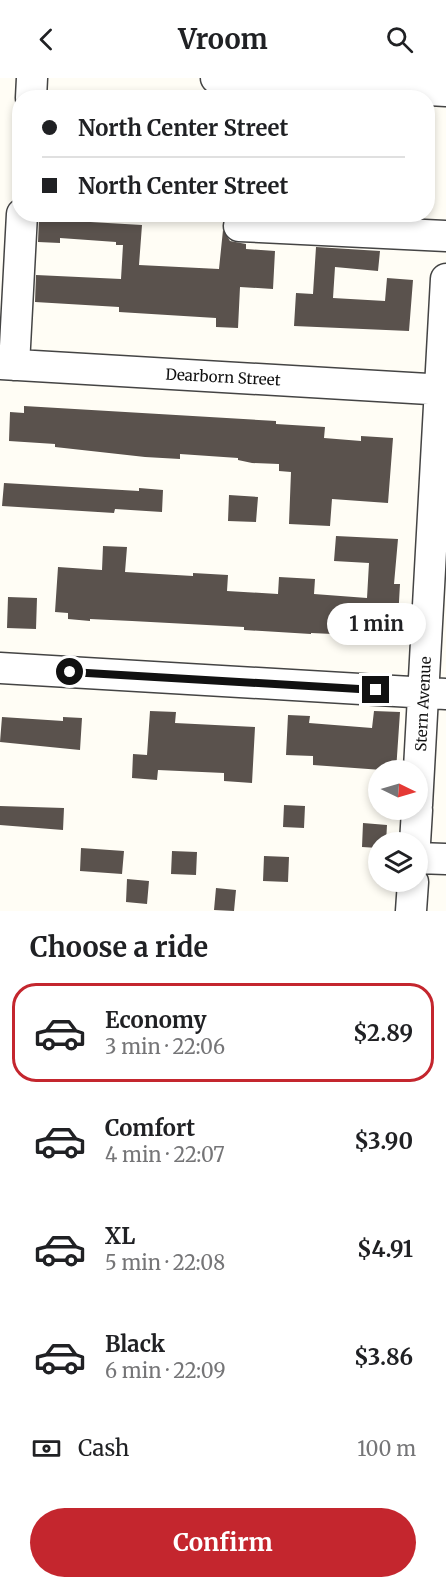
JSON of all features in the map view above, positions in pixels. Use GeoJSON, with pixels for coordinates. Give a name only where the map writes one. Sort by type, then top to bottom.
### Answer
{"type":"FeatureCollection","features":[{"type":"Feature","properties":{"kind":"street"},"geometry":{"type":"LineString","coordinates":[[216,78],[428,90]]}},
{"type":"Feature","properties":{"kind":"street"},"geometry":{"type":"LineString","coordinates":[[7,365],[21,222]]}},
{"type":"Feature","properties":{"kind":"street"},"geometry":{"type":"LineString","coordinates":[[239,226],[446,236]]}},
{"type":"Feature","properties":{"kind":"street","name":"Stern Avenue"},"geometry":{"type":"LineString","coordinates":[[424,760],[435,693],[446,279]]}},
{"type":"Feature","properties":{"kind":"street","name":"Dearborn Street"},"geometry":{"type":"LineString","coordinates":[[7,365],[443,390]]}},
{"type":"Feature","properties":{"kind":"street"},"geometry":{"type":"LineString","coordinates":[[0,668],[435,693]]}},
{"type":"Feature","properties":{"kind":"street"},"geometry":{"type":"LineString","coordinates":[[428,858],[446,859]]}},
{"type":"Feature","properties":{"kind":"street"},"geometry":{"type":"LineString","coordinates":[[411,911],[412,892]]}},
{"type":"Feature","properties":{"kind":"building"},"geometry":{"type":"Polygon","coordinates":[[[39,222],[142,225],[139,265],[219,269],[223,230],[230,241],[246,244],[246,249],[275,251],[273,289],[240,287],[238,328],[216,327],[216,318],[119,312],[119,307],[35,302],[36,275],[121,279],[123,245],[116,245],[116,242],[60,238],[60,243],[38,242],[39,222]]]}},
{"type":"Feature","properties":{"kind":"building"},"geometry":{"type":"Polygon","coordinates":[[[316,247],[380,251],[378,271],[335,267],[333,298],[385,301],[387,278],[413,280],[409,331],[294,326],[296,293],[313,294],[316,247]]]}},
{"type":"Feature","properties":{"kind":"building"},"geometry":{"type":"Polygon","coordinates":[[[24,406],[276,421],[276,424],[325,427],[324,438],[361,441],[361,436],[393,438],[388,503],[332,499],[330,526],[289,524],[291,472],[279,471],[279,464],[252,463],[238,460],[238,458],[180,454],[180,459],[145,457],[55,447],[55,444],[9,441],[10,412],[24,413],[24,406]]]}},
{"type":"Feature","properties":{"kind":"building"},"geometry":{"type":"Polygon","coordinates":[[[4,483],[139,491],[139,488],[163,490],[162,512],[115,509],[114,513],[2,506],[4,483]]]}},
{"type":"Feature","properties":{"kind":"building"},"geometry":{"type":"Polygon","coordinates":[[[229,495],[258,497],[256,522],[228,521],[229,495]]]}},
{"type":"Feature","properties":{"kind":"building"},"geometry":{"type":"Polygon","coordinates":[[[336,536],[398,539],[394,584],[400,584],[397,637],[244,630],[244,627],[132,621],[90,619],[90,621],[68,619],[68,613],[55,612],[58,567],[102,570],[103,546],[127,547],[125,572],[193,576],[193,573],[228,575],[227,591],[278,594],[279,577],[315,579],[314,594],[367,598],[369,563],[334,561],[336,536]]]}},
{"type":"Feature","properties":{"kind":"building"},"geometry":{"type":"Polygon","coordinates":[[[8,597],[37,598],[36,629],[7,628],[8,597]]]}},
{"type":"Feature","properties":{"kind":"building"},"geometry":{"type":"Polygon","coordinates":[[[150,711],[176,712],[175,723],[255,727],[252,783],[224,781],[224,773],[158,770],[157,780],[132,778],[133,754],[147,755],[150,711]]]}},
{"type":"Feature","properties":{"kind":"building"},"geometry":{"type":"Polygon","coordinates":[[[374,711],[400,712],[397,760],[368,760],[368,769],[313,765],[313,756],[286,755],[288,715],[310,716],[309,723],[372,728],[374,711]]]}},
{"type":"Feature","properties":{"kind":"building"},"geometry":{"type":"Polygon","coordinates":[[[2,717],[63,721],[63,717],[82,718],[80,750],[0,742],[2,717]]]}},
{"type":"Feature","properties":{"kind":"building"},"geometry":{"type":"Polygon","coordinates":[[[284,805],[305,806],[304,828],[283,827],[284,805]]]}},
{"type":"Feature","properties":{"kind":"building"},"geometry":{"type":"Polygon","coordinates":[[[0,806],[64,808],[63,830],[0,825],[0,806]]]}},
{"type":"Feature","properties":{"kind":"building"},"geometry":{"type":"Polygon","coordinates":[[[363,823],[387,825],[387,832],[368,832],[368,847],[362,847],[363,823]]]}},
{"type":"Feature","properties":{"kind":"building"},"geometry":{"type":"Polygon","coordinates":[[[81,848],[124,851],[122,874],[80,871],[81,848]]]}},
{"type":"Feature","properties":{"kind":"building"},"geometry":{"type":"Polygon","coordinates":[[[172,851],[197,852],[196,875],[171,874],[172,851]]]}},
{"type":"Feature","properties":{"kind":"building"},"geometry":{"type":"Polygon","coordinates":[[[264,856],[289,857],[288,882],[263,881],[264,856]]]}},
{"type":"Feature","properties":{"kind":"building"},"geometry":{"type":"Polygon","coordinates":[[[127,879],[149,881],[147,904],[126,902],[127,879]]]}},
{"type":"Feature","properties":{"kind":"building"},"geometry":{"type":"Polygon","coordinates":[[[216,888],[236,890],[234,911],[214,910],[216,888]]]}},
{"type":"Feature","properties":{"kind":"route"},"geometry":{"type":"LineString","coordinates":[[70,672],[376,690]]}}]}
